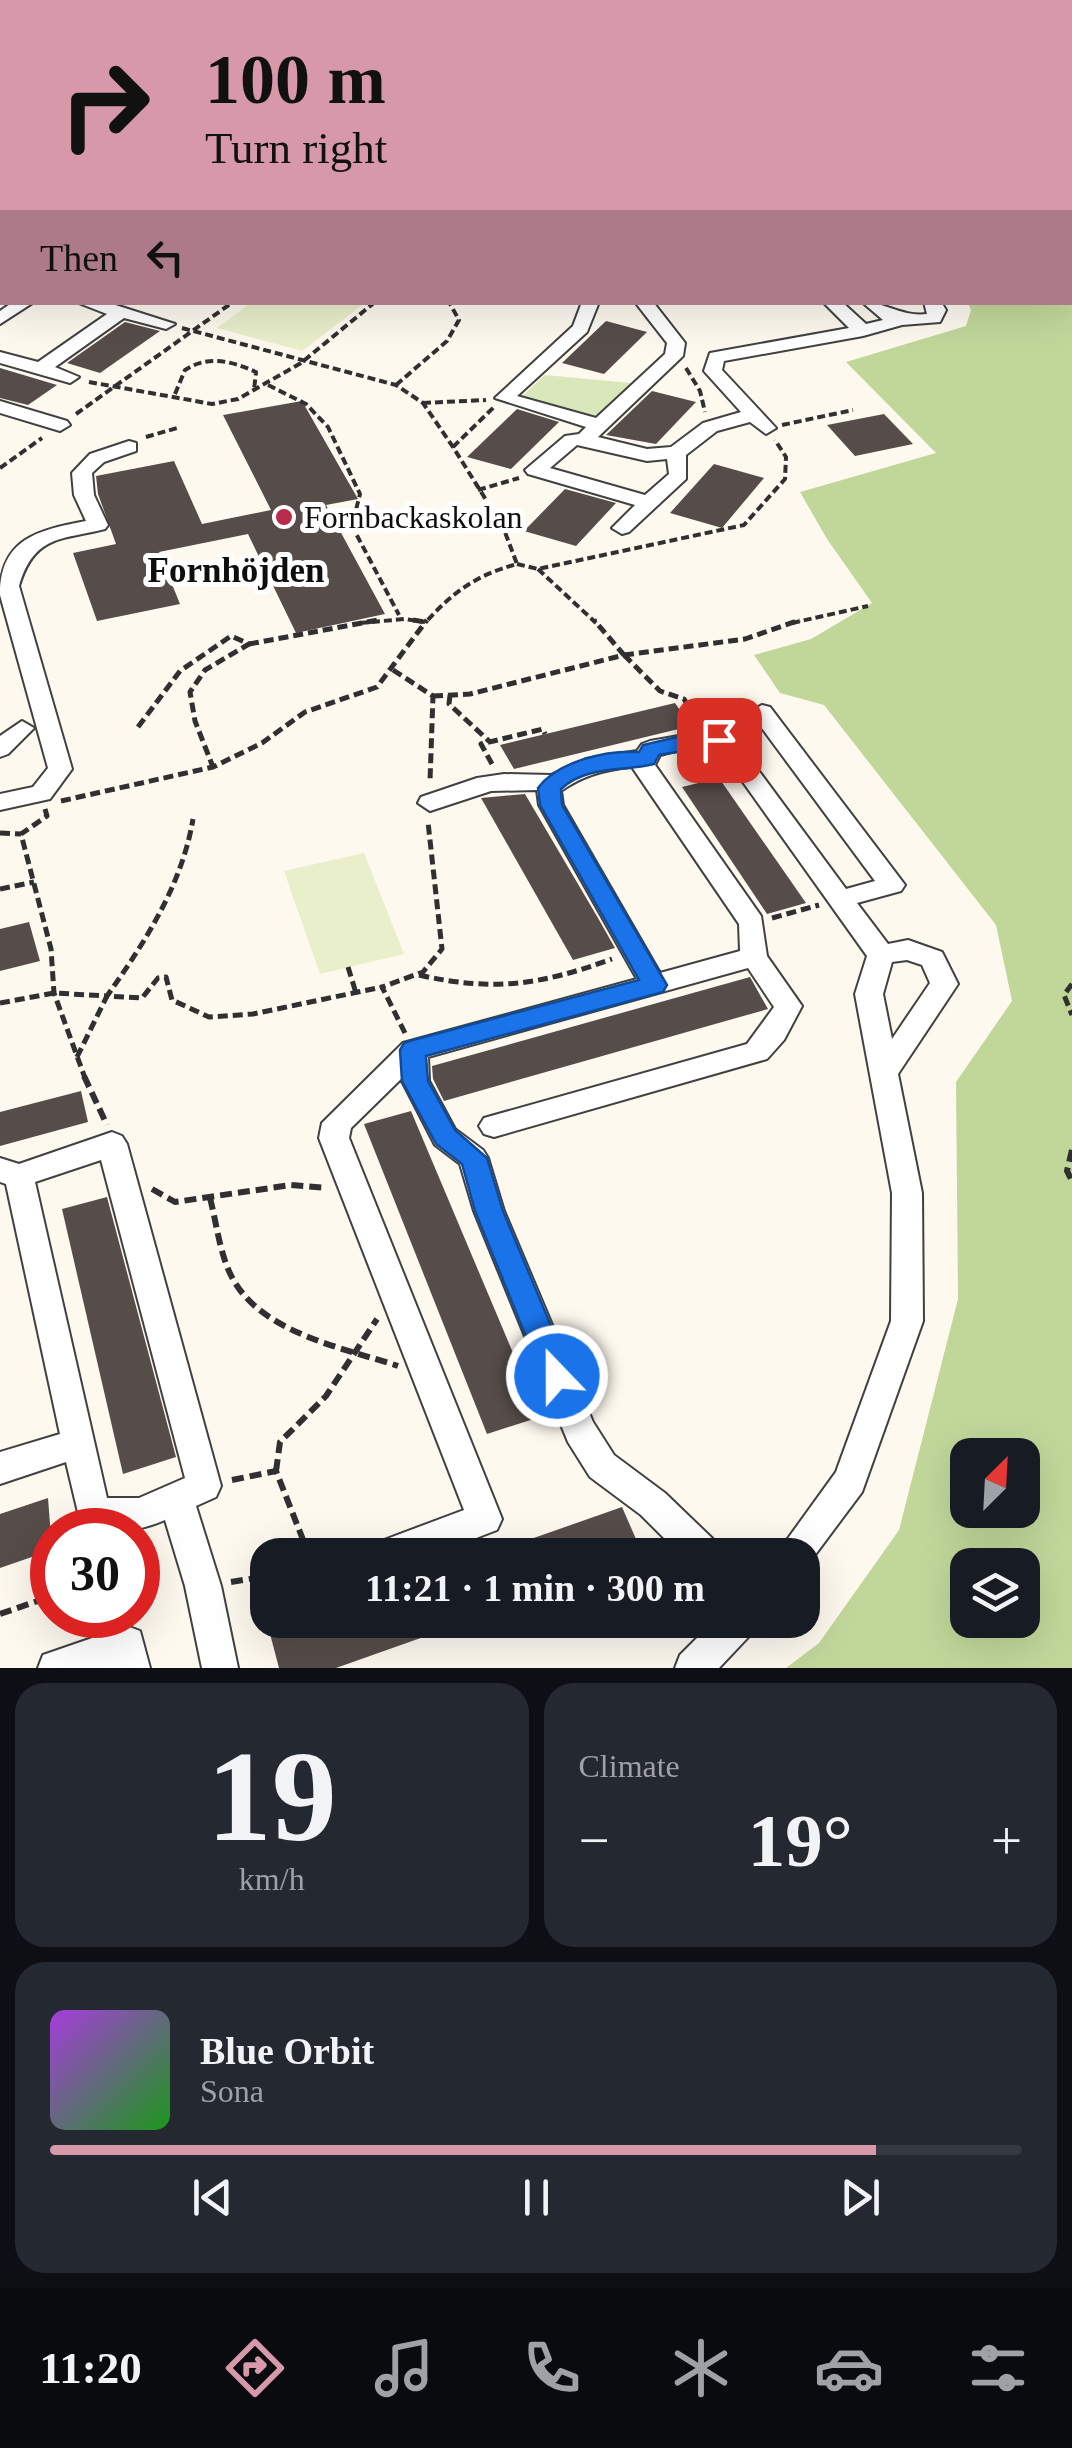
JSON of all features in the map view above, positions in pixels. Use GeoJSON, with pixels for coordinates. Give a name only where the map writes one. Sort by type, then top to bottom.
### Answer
{"type":"FeatureCollection","features":[{"type":"Feature","properties":{"kind":"street"},"geometry":{"type":"LineString","coordinates":[[0,319],[21,305]]}},
{"type":"Feature","properties":{"kind":"street"},"geometry":{"type":"LineString","coordinates":[[95,305],[166,324]]}},
{"type":"Feature","properties":{"kind":"street"},"geometry":{"type":"LineString","coordinates":[[590,305],[582,328],[504,398],[646,456],[676,453],[710,428],[759,422]]}},
{"type":"Feature","properties":{"kind":"street"},"geometry":{"type":"LineString","coordinates":[[646,305],[676,343],[678,358]]}},
{"type":"Feature","properties":{"kind":"street"},"geometry":{"type":"LineString","coordinates":[[834,305],[863,331]]}},
{"type":"Feature","properties":{"kind":"street"},"geometry":{"type":"LineString","coordinates":[[874,305],[897,321]]}},
{"type":"Feature","properties":{"kind":"street"},"geometry":{"type":"LineString","coordinates":[[535,470],[572,440],[591,432],[678,358],[716,357],[863,331],[897,321],[934,318],[937,310],[934,305]]}},
{"type":"Feature","properties":{"kind":"street"},"geometry":{"type":"LineString","coordinates":[[41,368],[121,312]]}},
{"type":"Feature","properties":{"kind":"street"},"geometry":{"type":"LineString","coordinates":[[0,357],[70,377]]}},
{"type":"Feature","properties":{"kind":"street"},"geometry":{"type":"LineString","coordinates":[[716,357],[713,371],[759,422]]}},
{"type":"Feature","properties":{"kind":"street"},"geometry":{"type":"LineString","coordinates":[[0,406],[60,425]]}},
{"type":"Feature","properties":{"kind":"street"},"geometry":{"type":"LineString","coordinates":[[0,802],[38,802],[60,766],[8,586],[13,561],[36,538],[98,525],[81,496],[78,479],[85,466],[100,454],[130,447]]}},
{"type":"Feature","properties":{"kind":"street"},"geometry":{"type":"LineString","coordinates":[[622,528],[679,475],[676,453]]}},
{"type":"Feature","properties":{"kind":"street"},"geometry":{"type":"LineString","coordinates":[[535,470],[650,503]]}},
{"type":"Feature","properties":{"kind":"street"},"geometry":{"type":"LineString","coordinates":[[762,712],[892,885],[842,899]]}},
{"type":"Feature","properties":{"kind":"street"},"geometry":{"type":"LineString","coordinates":[[0,748],[22,728]]}},
{"type":"Feature","properties":{"kind":"street"},"geometry":{"type":"LineString","coordinates":[[494,1126],[757,1052],[788,1006],[754,958],[752,923],[643,765],[650,750],[699,729],[731,749],[881,955]]}},
{"type":"Feature","properties":{"kind":"street"},"geometry":{"type":"LineString","coordinates":[[646,759],[625,758],[564,774],[549,788],[551,805],[654,985]]}},
{"type":"Feature","properties":{"kind":"street"},"geometry":{"type":"LineString","coordinates":[[430,802],[474,784],[501,779],[555,783]]}},
{"type":"Feature","properties":{"kind":"street"},"geometry":{"type":"LineString","coordinates":[[881,955],[908,950],[934,959],[944,984],[886,1070]]}},
{"type":"Feature","properties":{"kind":"street"},"geometry":{"type":"LineString","coordinates":[[807,1538],[850,1481],[907,1321],[907,1193],[869,994],[881,955]]}},
{"type":"Feature","properties":{"kind":"street"},"geometry":{"type":"LineString","coordinates":[[434,1538],[485,1519],[334,1138],[338,1123],[413,1050],[754,958]]}},
{"type":"Feature","properties":{"kind":"street"},"geometry":{"type":"LineString","coordinates":[[413,1050],[415,1081],[438,1123],[446,1137],[474,1158],[489,1211],[580,1431],[602,1466],[653,1504],[688,1538]]}},
{"type":"Feature","properties":{"kind":"street"},"geometry":{"type":"LineString","coordinates":[[190,1492],[140,1514],[93,1514],[79,1443],[9,1173],[116,1157],[190,1492],[220,1668]]}},
{"type":"Feature","properties":{"kind":"street"},"geometry":{"type":"LineString","coordinates":[[0,1468],[79,1443]]}},
{"type":"Feature","properties":{"kind":"street"},"geometry":{"type":"LineString","coordinates":[[693,1668],[722,1638]]}},
{"type":"Feature","properties":{"kind":"street"},"geometry":{"type":"LineString","coordinates":[[56,1668],[127,1644],[132,1668]]}},
{"type":"Feature","properties":{"kind":"path"},"geometry":{"type":"LineString","coordinates":[[0,468],[229,305]]}},
{"type":"Feature","properties":{"kind":"path"},"geometry":{"type":"LineString","coordinates":[[112,389],[141,396],[175,394],[190,402],[217,405],[268,385],[371,305]]}},
{"type":"Feature","properties":{"kind":"path"},"geometry":{"type":"LineString","coordinates":[[396,385],[447,341],[459,320],[451,305]]}},
{"type":"Feature","properties":{"kind":"path"},"geometry":{"type":"LineString","coordinates":[[166,324],[396,385],[422,403],[452,447],[503,526],[517,564]]}},
{"type":"Feature","properties":{"kind":"path"},"geometry":{"type":"LineString","coordinates":[[678,358],[700,391],[710,428]]}},
{"type":"Feature","properties":{"kind":"path"},"geometry":{"type":"LineString","coordinates":[[175,394],[176,381],[183,372],[198,362],[218,359],[237,362],[256,372],[254,390]]}},
{"type":"Feature","properties":{"kind":"path"},"geometry":{"type":"LineString","coordinates":[[268,385],[301,397],[320,412],[360,494],[352,526],[399,615]]}},
{"type":"Feature","properties":{"kind":"path"},"geometry":{"type":"LineString","coordinates":[[422,403],[504,398]]}},
{"type":"Feature","properties":{"kind":"path"},"geometry":{"type":"LineString","coordinates":[[452,447],[504,398]]}},
{"type":"Feature","properties":{"kind":"path"},"geometry":{"type":"LineString","coordinates":[[759,422],[853,410]]}},
{"type":"Feature","properties":{"kind":"path"},"geometry":{"type":"LineString","coordinates":[[0,834],[22,834],[47,816],[38,802],[214,767],[262,743],[305,712],[378,687],[425,622],[456,588],[486,572],[517,564],[538,568],[744,525],[785,479],[786,457],[759,422]]}},
{"type":"Feature","properties":{"kind":"path"},"geometry":{"type":"LineString","coordinates":[[155,434],[177,428]]}},
{"type":"Feature","properties":{"kind":"path"},"geometry":{"type":"LineString","coordinates":[[478,490],[535,470]]}},
{"type":"Feature","properties":{"kind":"path"},"geometry":{"type":"LineString","coordinates":[[538,568],[580,604],[660,691],[684,699],[699,729],[722,708],[751,702],[762,712]]}},
{"type":"Feature","properties":{"kind":"path"},"geometry":{"type":"LineString","coordinates":[[393,670],[432,696],[470,694],[624,655],[745,639],[796,621],[868,606]]}},
{"type":"Feature","properties":{"kind":"path"},"geometry":{"type":"LineString","coordinates":[[138,726],[180,671],[230,636],[249,644],[284,642],[399,615],[425,622]]}},
{"type":"Feature","properties":{"kind":"path"},"geometry":{"type":"LineString","coordinates":[[214,767],[187,695],[192,680],[249,644]]}},
{"type":"Feature","properties":{"kind":"path"},"geometry":{"type":"LineString","coordinates":[[450,695],[449,704],[490,742]]}},
{"type":"Feature","properties":{"kind":"path"},"geometry":{"type":"LineString","coordinates":[[0,1003],[54,993],[142,998],[158,978],[166,977],[172,1000],[210,1018],[253,1014],[356,993],[423,972],[442,949],[428,816],[432,696]]}},
{"type":"Feature","properties":{"kind":"path"},"geometry":{"type":"LineString","coordinates":[[501,779],[480,744],[542,729],[545,734]]}},
{"type":"Feature","properties":{"kind":"path"},"geometry":{"type":"LineString","coordinates":[[76,1060],[175,879],[191,838],[193,819]]}},
{"type":"Feature","properties":{"kind":"path"},"geometry":{"type":"LineString","coordinates":[[22,834],[51,949],[54,993],[76,1060],[104,1112],[116,1157],[175,1202],[292,1185],[330,1189],[351,1181]]}},
{"type":"Feature","properties":{"kind":"path"},"geometry":{"type":"LineString","coordinates":[[0,889],[34,882]]}},
{"type":"Feature","properties":{"kind":"path"},"geometry":{"type":"LineString","coordinates":[[752,923],[842,899]]}},
{"type":"Feature","properties":{"kind":"path"},"geometry":{"type":"LineString","coordinates":[[416,975],[503,990],[561,978],[634,951]]}},
{"type":"Feature","properties":{"kind":"path"},"geometry":{"type":"LineString","coordinates":[[348,967],[356,993]]}},
{"type":"Feature","properties":{"kind":"path"},"geometry":{"type":"LineString","coordinates":[[1072,984],[1064,994],[1072,1015]]}},
{"type":"Feature","properties":{"kind":"path"},"geometry":{"type":"LineString","coordinates":[[382,987],[413,1050]]}},
{"type":"Feature","properties":{"kind":"path"},"geometry":{"type":"LineString","coordinates":[[1072,1150],[1067,1171],[1072,1182]]}},
{"type":"Feature","properties":{"kind":"path"},"geometry":{"type":"LineString","coordinates":[[210,1198],[234,1281],[250,1304],[288,1327],[429,1377]]}},
{"type":"Feature","properties":{"kind":"path"},"geometry":{"type":"LineString","coordinates":[[302,1538],[276,1471],[280,1442],[326,1396],[395,1292]]}},
{"type":"Feature","properties":{"kind":"path"},"geometry":{"type":"LineString","coordinates":[[190,1492],[276,1471]]}},
{"type":"Feature","properties":{"kind":"path"},"geometry":{"type":"LineString","coordinates":[[203,1586],[250,1579]]}},
{"type":"Feature","properties":{"kind":"path"},"geometry":{"type":"LineString","coordinates":[[0,1614],[30,1604]]}},
{"type":"Feature","properties":{"kind":"green space"},"geometry":{"type":"Polygon","coordinates":[[[248,305],[362,305],[302,351],[217,328],[248,305]]]}},
{"type":"Feature","properties":{"kind":"green space"},"geometry":{"type":"Polygon","coordinates":[[[969,305],[1072,305],[1072,1668],[786,1668],[819,1643],[899,1530],[958,1299],[956,1082],[1012,1001],[996,925],[824,705],[780,693],[754,655],[811,639],[872,603],[800,492],[936,453],[846,362],[966,326],[969,305]]]}},
{"type":"Feature","properties":{"kind":"green space"},"geometry":{"type":"Polygon","coordinates":[[[545,375],[631,383],[595,418],[520,398],[545,375]]]}},
{"type":"Feature","properties":{"kind":"green space"},"geometry":{"type":"Polygon","coordinates":[[[364,853],[404,954],[320,974],[284,871],[364,853]]]}},
{"type":"Feature","properties":{"kind":"building"},"geometry":{"type":"Polygon","coordinates":[[[606,321],[647,332],[604,374],[562,363],[606,321]]]}},
{"type":"Feature","properties":{"kind":"building"},"geometry":{"type":"Polygon","coordinates":[[[125,322],[160,331],[100,373],[67,363],[125,322]]]}},
{"type":"Feature","properties":{"kind":"building"},"geometry":{"type":"Polygon","coordinates":[[[0,368],[57,385],[28,405],[0,398],[0,368]]]}},
{"type":"Feature","properties":{"kind":"building"},"geometry":{"type":"Polygon","coordinates":[[[652,391],[696,402],[656,444],[606,435],[652,391]]]}},
{"type":"Feature","properties":{"kind":"building","name":"Fornbackaskolan"},"geometry":{"type":"Polygon","coordinates":[[[302,401],[358,499],[326,505],[385,614],[296,633],[248,534],[159,552],[180,604],[97,621],[73,553],[116,544],[98,494],[96,476],[174,461],[202,524],[271,510],[223,415],[302,401]]]}},
{"type":"Feature","properties":{"kind":"building"},"geometry":{"type":"Polygon","coordinates":[[[517,409],[559,422],[511,469],[467,457],[517,409]]]}},
{"type":"Feature","properties":{"kind":"building"},"geometry":{"type":"Polygon","coordinates":[[[884,414],[913,444],[855,456],[827,425],[884,414]]]}},
{"type":"Feature","properties":{"kind":"building"},"geometry":{"type":"Polygon","coordinates":[[[714,464],[764,478],[722,528],[670,513],[714,464]]]}},
{"type":"Feature","properties":{"kind":"building"},"geometry":{"type":"Polygon","coordinates":[[[565,489],[616,503],[576,546],[524,531],[565,489]]]}},
{"type":"Feature","properties":{"kind":"building"},"geometry":{"type":"Polygon","coordinates":[[[675,703],[691,726],[514,769],[500,745],[675,703]]]}},
{"type":"Feature","properties":{"kind":"building"},"geometry":{"type":"Polygon","coordinates":[[[719,778],[806,903],[767,914],[682,787],[719,778]]]}},
{"type":"Feature","properties":{"kind":"building"},"geometry":{"type":"Polygon","coordinates":[[[525,794],[615,948],[573,960],[481,798],[525,794]]]}},
{"type":"Feature","properties":{"kind":"building"},"geometry":{"type":"Polygon","coordinates":[[[29,922],[40,961],[0,971],[0,929],[29,922]]]}},
{"type":"Feature","properties":{"kind":"building"},"geometry":{"type":"Polygon","coordinates":[[[750,977],[768,1009],[444,1101],[433,1079],[432,1066],[750,977]]]}},
{"type":"Feature","properties":{"kind":"building"},"geometry":{"type":"Polygon","coordinates":[[[81,1091],[88,1122],[0,1146],[0,1112],[81,1091]]]}},
{"type":"Feature","properties":{"kind":"building"},"geometry":{"type":"Polygon","coordinates":[[[411,1111],[540,1417],[487,1434],[364,1124],[411,1111]]]}},
{"type":"Feature","properties":{"kind":"building"},"geometry":{"type":"Polygon","coordinates":[[[107,1197],[176,1457],[123,1474],[62,1209],[107,1197]]]}},
{"type":"Feature","properties":{"kind":"building"},"geometry":{"type":"Polygon","coordinates":[[[48,1498],[49,1508],[30,1508],[30,1558],[0,1568],[0,1514],[48,1498]]]}},
{"type":"Feature","properties":{"kind":"building"},"geometry":{"type":"Polygon","coordinates":[[[622,1507],[636,1538],[534,1538],[622,1507]]]}},
{"type":"Feature","properties":{"kind":"building"},"geometry":{"type":"Polygon","coordinates":[[[271,1638],[421,1638],[336,1668],[279,1668],[271,1638]]]}},
{"type":"Feature","properties":{"kind":"place","name":"Fornbackaskolan"},"geometry":{"type":"Point","coordinates":[284,517]}},
{"type":"Feature","properties":{"kind":"district","name":"Fornhöjden"},"geometry":{"type":"Point","coordinates":[236,570]}},
{"type":"Feature","properties":{"kind":"route"},"geometry":{"type":"LineString","coordinates":[[557,1376],[489,1211],[474,1158],[446,1137],[415,1081],[413,1050],[654,985],[551,805],[549,788],[564,774],[625,758],[646,759],[650,750],[694,740],[719,740]]}}]}
